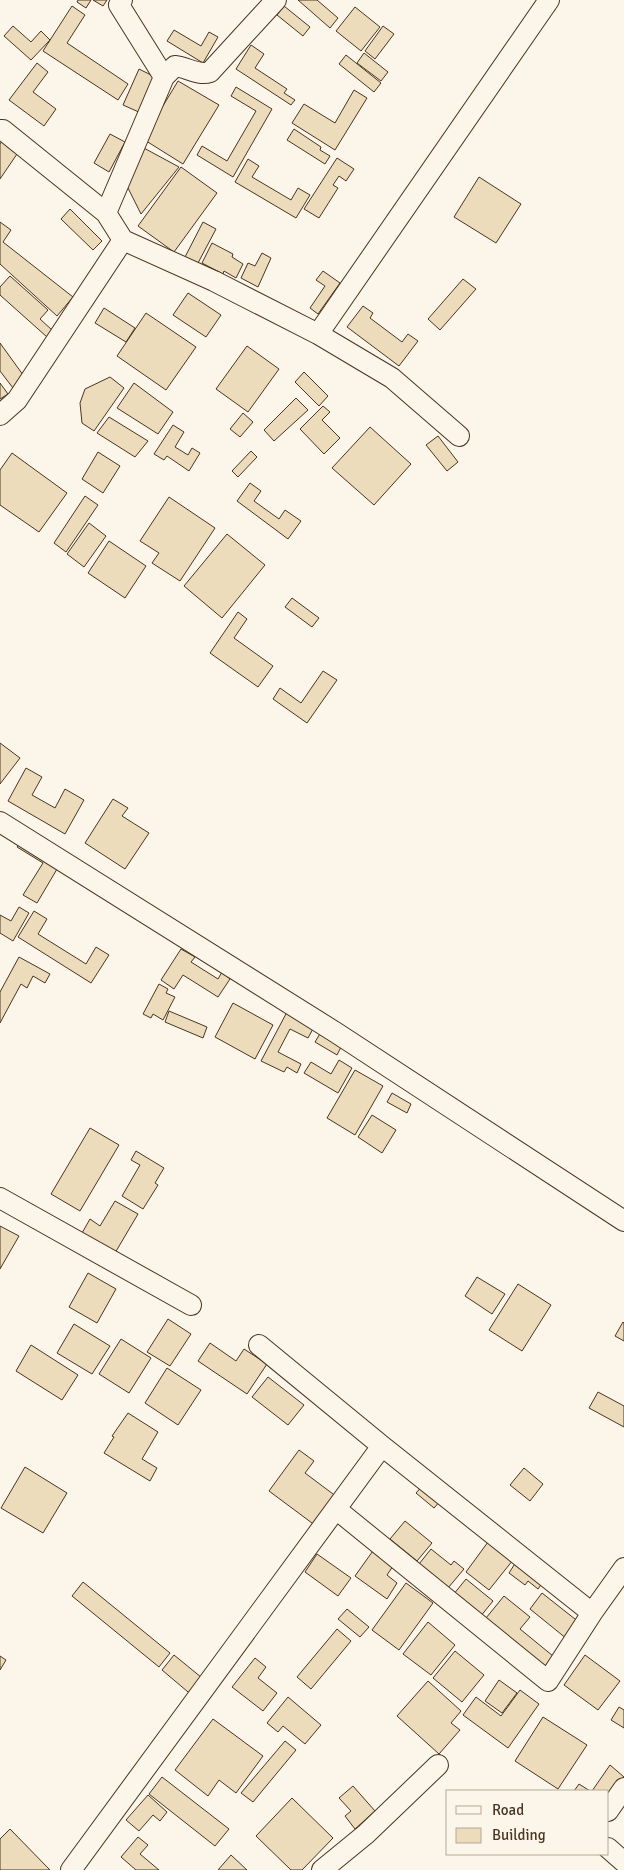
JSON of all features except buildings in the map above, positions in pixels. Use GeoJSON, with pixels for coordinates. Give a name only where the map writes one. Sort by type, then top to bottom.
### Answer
{"type":"FeatureCollection","features":[{"type":"Feature","properties":{"kind":"street"},"geometry":{"type":"LineString","coordinates":[[122,0],[119,5],[164,77]]}},
{"type":"Feature","properties":{"kind":"street"},"geometry":{"type":"LineString","coordinates":[[106,212],[164,77],[175,66],[201,73],[210,72],[276,0]]}},
{"type":"Feature","properties":{"kind":"street"},"geometry":{"type":"LineString","coordinates":[[318,334],[549,0]]}},
{"type":"Feature","properties":{"kind":"street"},"geometry":{"type":"LineString","coordinates":[[0,130],[3,130],[106,212],[123,240],[214,281],[318,334],[392,378],[459,436]]}},
{"type":"Feature","properties":{"kind":"street"},"geometry":{"type":"LineString","coordinates":[[0,415],[17,400],[123,240]]}},
{"type":"Feature","properties":{"kind":"street"},"geometry":{"type":"LineString","coordinates":[[0,822],[335,1032],[624,1221]]}},
{"type":"Feature","properties":{"kind":"street"},"geometry":{"type":"LineString","coordinates":[[0,1198],[191,1305]]}},
{"type":"Feature","properties":{"kind":"street"},"geometry":{"type":"LineString","coordinates":[[259,1346],[592,1613]]}},
{"type":"Feature","properties":{"kind":"street"},"geometry":{"type":"LineString","coordinates":[[71,1870],[382,1446]]}},
{"type":"Feature","properties":{"kind":"street"},"geometry":{"type":"LineString","coordinates":[[336,1509],[548,1682],[592,1613],[624,1568]]}},
{"type":"Feature","properties":{"kind":"street"},"geometry":{"type":"LineString","coordinates":[[322,1870],[366,1834],[438,1766]]}},
{"type":"Feature","properties":{"kind":"street"},"geometry":{"type":"LineString","coordinates":[[609,1810],[624,1788]]}},
{"type":"Feature","properties":{"kind":"street"},"geometry":{"type":"LineString","coordinates":[[609,1849],[624,1862]]}}]}
